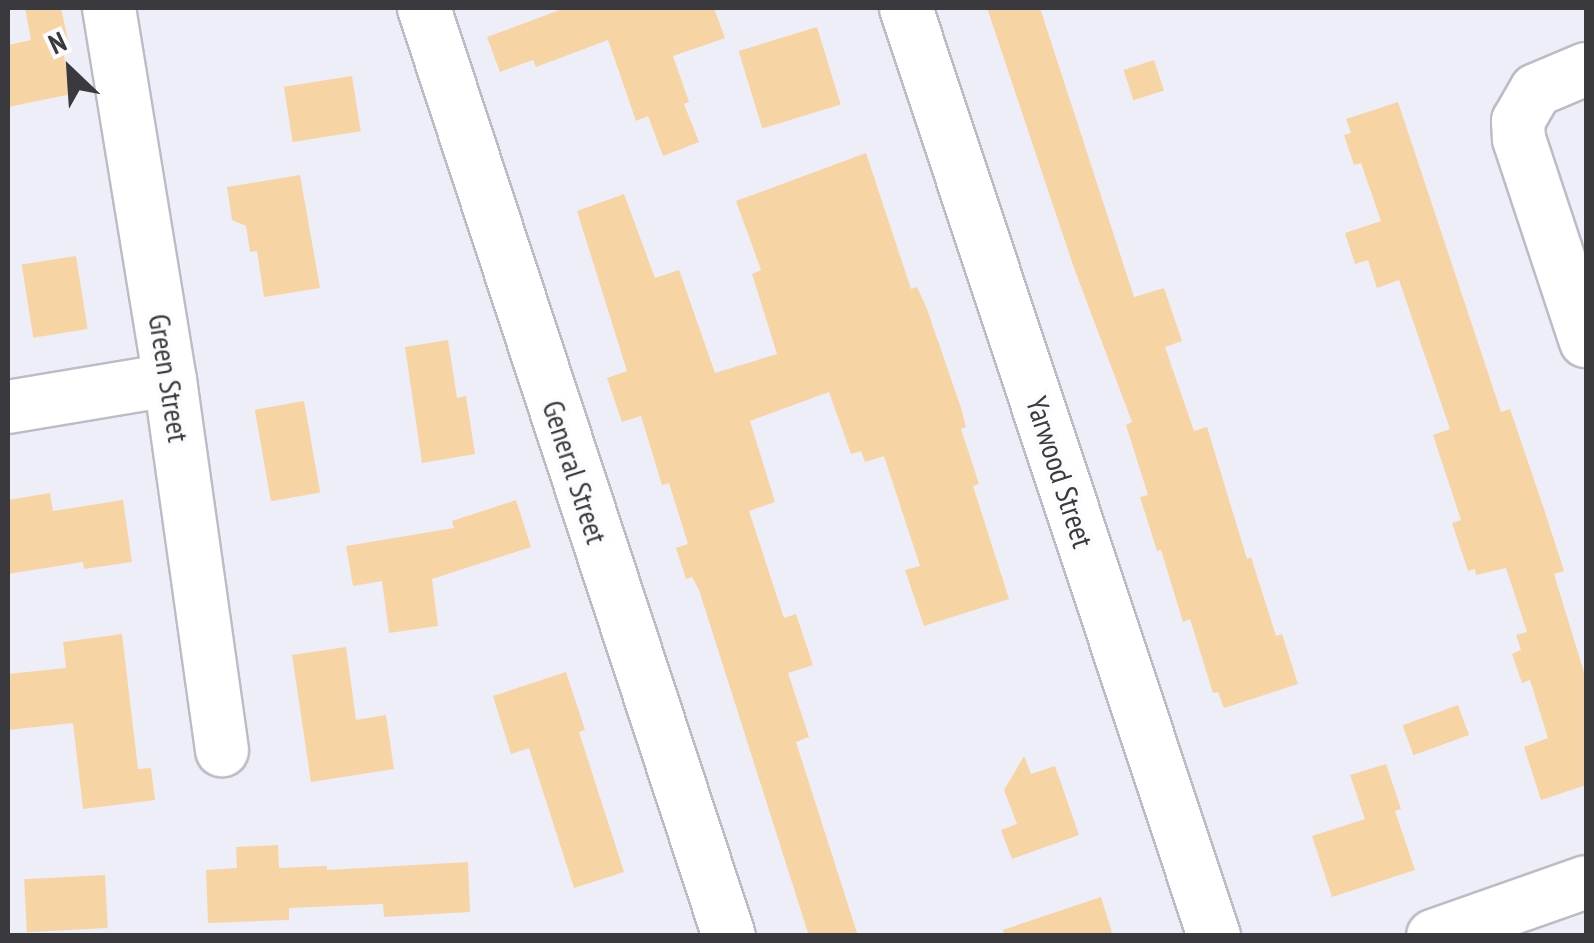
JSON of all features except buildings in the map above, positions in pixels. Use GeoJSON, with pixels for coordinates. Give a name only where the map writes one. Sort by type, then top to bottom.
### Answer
{"type":"FeatureCollection","features":[{"type":"Feature","properties":{"kind":"street","name":"Green Street"},"geometry":{"type":"LineString","coordinates":[[109,8],[170,380],[222,750]]}},
{"type":"Feature","properties":{"kind":"street","name":"General Street"},"geometry":{"type":"LineString","coordinates":[[424,8],[729,936]]}},
{"type":"Feature","properties":{"kind":"street","name":"Yarwood Street"},"geometry":{"type":"LineString","coordinates":[[906,8],[1214,936]]}},
{"type":"Feature","properties":{"kind":"street"},"geometry":{"type":"LineString","coordinates":[[1586,70],[1536,90],[1518,122],[1519,139],[1586,341]]}},
{"type":"Feature","properties":{"kind":"street"},"geometry":{"type":"LineString","coordinates":[[8,407],[170,380]]}},
{"type":"Feature","properties":{"kind":"street"},"geometry":{"type":"LineString","coordinates":[[1434,936],[1586,882]]}}]}
